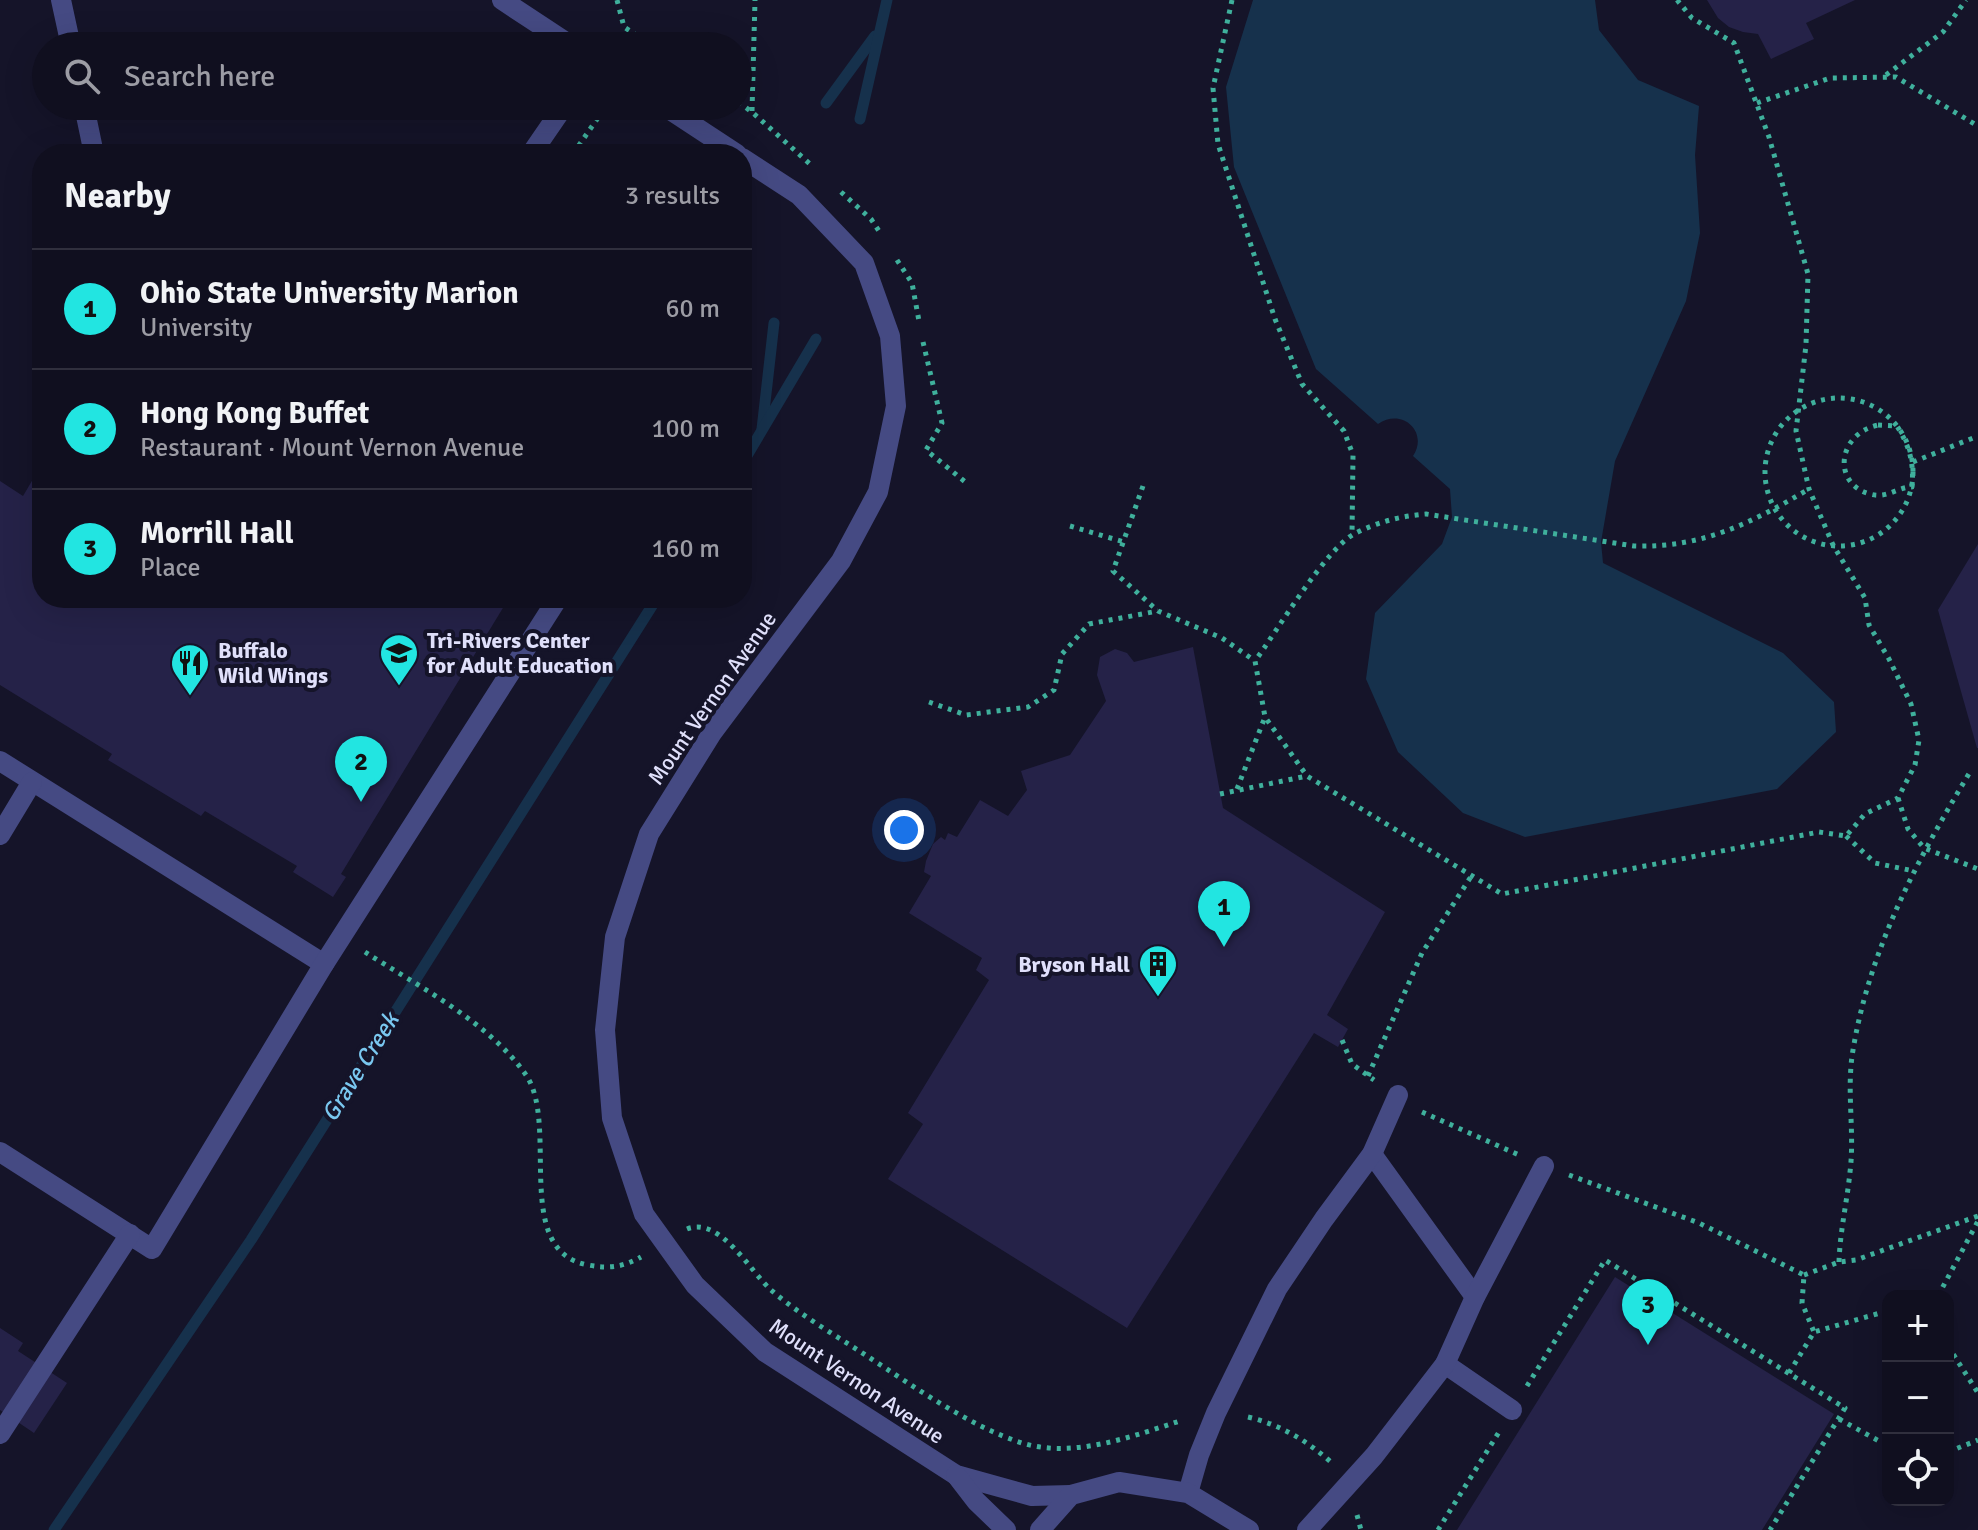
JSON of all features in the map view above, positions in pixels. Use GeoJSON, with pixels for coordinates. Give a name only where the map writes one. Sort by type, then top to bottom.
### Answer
{"type":"FeatureCollection","features":[{"type":"Feature","properties":{"kind":"street"},"geometry":{"type":"LineString","coordinates":[[61,0],[68,32]]}},
{"type":"Feature","properties":{"kind":"street"},"geometry":{"type":"LineString","coordinates":[[502,0],[551,32]]}},
{"type":"Feature","properties":{"kind":"street"},"geometry":{"type":"LineString","coordinates":[[87,120],[92,144]]}},
{"type":"Feature","properties":{"kind":"street"},"geometry":{"type":"LineString","coordinates":[[538,144],[554,120]]}},
{"type":"Feature","properties":{"kind":"street"},"geometry":{"type":"LineString","coordinates":[[685,120],[722,144]]}},
{"type":"Feature","properties":{"kind":"street","name":"Mount Vernon Avenue"},"geometry":{"type":"LineString","coordinates":[[752,164],[799,195],[864,263],[890,336],[896,406],[878,492],[841,561],[712,733],[649,834],[615,937],[605,1030],[612,1118],[644,1214],[695,1285],[765,1352],[956,1475],[1032,1496],[1071,1495],[1119,1482],[1188,1493],[1249,1530]]}},
{"type":"Feature","properties":{"kind":"street"},"geometry":{"type":"LineString","coordinates":[[0,1152],[152,1249],[324,964],[552,608]]}},
{"type":"Feature","properties":{"kind":"street"},"geometry":{"type":"LineString","coordinates":[[0,761],[324,964]]}},
{"type":"Feature","properties":{"kind":"street"},"geometry":{"type":"LineString","coordinates":[[0,835],[32,782]]}},
{"type":"Feature","properties":{"kind":"street"},"geometry":{"type":"LineString","coordinates":[[1188,1493],[1216,1413],[1277,1289],[1372,1154],[1398,1095]]}},
{"type":"Feature","properties":{"kind":"street"},"geometry":{"type":"LineString","coordinates":[[1372,1154],[1475,1297]]}},
{"type":"Feature","properties":{"kind":"street"},"geometry":{"type":"LineString","coordinates":[[1307,1530],[1445,1364],[1475,1297],[1544,1166]]}},
{"type":"Feature","properties":{"kind":"street"},"geometry":{"type":"LineString","coordinates":[[0,1434],[130,1234]]}},
{"type":"Feature","properties":{"kind":"street"},"geometry":{"type":"LineString","coordinates":[[1445,1364],[1512,1410]]}},
{"type":"Feature","properties":{"kind":"street","name":"Mount Vernon Avenue"},"geometry":{"type":"LineString","coordinates":[[956,1475],[976,1501],[1006,1530]]}},
{"type":"Feature","properties":{"kind":"street"},"geometry":{"type":"LineString","coordinates":[[1040,1530],[1071,1495]]}},
{"type":"Feature","properties":{"kind":"path"},"geometry":{"type":"LineString","coordinates":[[617,0],[624,27],[631,32]]}},
{"type":"Feature","properties":{"kind":"path"},"geometry":{"type":"LineString","coordinates":[[752,112],[755,0]]}},
{"type":"Feature","properties":{"kind":"path"},"geometry":{"type":"LineString","coordinates":[[1232,0],[1213,88],[1218,144],[1275,319],[1302,384],[1344,431],[1353,455],[1352,535]]}},
{"type":"Feature","properties":{"kind":"path"},"geometry":{"type":"LineString","coordinates":[[1677,0],[1692,18],[1734,43],[1793,216],[1808,274],[1806,345],[1796,431],[1809,489],[1833,545],[1865,598],[1869,625],[1911,704],[1919,740],[1915,765],[1898,798],[1865,814],[1846,836]]}},
{"type":"Feature","properties":{"kind":"path"},"geometry":{"type":"LineString","coordinates":[[1883,77],[1943,32],[1966,0]]}},
{"type":"Feature","properties":{"kind":"path"},"geometry":{"type":"LineString","coordinates":[[1756,104],[1830,78],[1896,77],[1978,126]]}},
{"type":"Feature","properties":{"kind":"path"},"geometry":{"type":"LineString","coordinates":[[580,144],[596,120]]}},
{"type":"Feature","properties":{"kind":"path"},"geometry":{"type":"LineString","coordinates":[[1835,398],[1858,400],[1880,410],[1897,426],[1909,446],[1913,462],[1912,487],[1904,509],[1889,528],[1870,541],[1847,546],[1823,545],[1801,536],[1783,521],[1775,509],[1765,478],[1767,455],[1776,433],[1798,411],[1812,403],[1835,398]]}},
{"type":"Feature","properties":{"kind":"path"},"geometry":{"type":"LineString","coordinates":[[1897,426],[1866,427],[1856,434],[1844,455],[1845,467],[1849,479],[1868,494],[1892,494],[1903,487],[1912,487]]}},
{"type":"Feature","properties":{"kind":"path"},"geometry":{"type":"LineString","coordinates":[[1913,462],[1978,436]]}},
{"type":"Feature","properties":{"kind":"path"},"geometry":{"type":"LineString","coordinates":[[1143,486],[1113,571],[1158,611],[1222,638],[1255,661],[1265,717],[1307,776],[1502,894],[1819,832],[1846,836],[1875,863],[1914,871]]}},
{"type":"Feature","properties":{"kind":"path"},"geometry":{"type":"LineString","coordinates":[[1255,661],[1327,559],[1352,535],[1397,517],[1426,514],[1601,542],[1668,547],[1705,540],[1775,509],[1809,489]]}},
{"type":"Feature","properties":{"kind":"path"},"geometry":{"type":"LineString","coordinates":[[1070,526],[1124,542]]}},
{"type":"Feature","properties":{"kind":"path"},"geometry":{"type":"LineString","coordinates":[[929,702],[966,715],[1028,707],[1054,690],[1062,654],[1089,624],[1158,611]]}},
{"type":"Feature","properties":{"kind":"path"},"geometry":{"type":"LineString","coordinates":[[1236,790],[1265,717]]}},
{"type":"Feature","properties":{"kind":"path"},"geometry":{"type":"LineString","coordinates":[[1839,1262],[1850,1170],[1852,1054],[1860,1013],[1885,934],[1924,848],[1970,772]]}},
{"type":"Feature","properties":{"kind":"path"},"geometry":{"type":"LineString","coordinates":[[1220,794],[1307,776]]}},
{"type":"Feature","properties":{"kind":"path"},"geometry":{"type":"LineString","coordinates":[[1898,798],[1908,829],[1924,848],[1978,869]]}},
{"type":"Feature","properties":{"kind":"path"},"geometry":{"type":"LineString","coordinates":[[1368,1076],[1422,953],[1472,875]]}},
{"type":"Feature","properties":{"kind":"path"},"geometry":{"type":"LineString","coordinates":[[379,961],[464,1017],[500,1045],[528,1077],[538,1112],[546,1227],[557,1249],[576,1263],[602,1267],[623,1267],[640,1259]]}},
{"type":"Feature","properties":{"kind":"path"},"geometry":{"type":"LineString","coordinates":[[1342,1040],[1352,1064],[1421,1111],[1544,1166],[1699,1223],[1804,1275],[1978,1218]]}},
{"type":"Feature","properties":{"kind":"path"},"geometry":{"type":"LineString","coordinates":[[1941,1290],[1978,1218]]}},
{"type":"Feature","properties":{"kind":"path"},"geometry":{"type":"LineString","coordinates":[[681,1232],[694,1227],[712,1229],[730,1244],[769,1289],[799,1311],[932,1398],[1023,1443],[1061,1448],[1103,1444],[1204,1413],[1236,1414],[1274,1423],[1308,1441],[1334,1465],[1361,1530]]}},
{"type":"Feature","properties":{"kind":"path"},"geometry":{"type":"LineString","coordinates":[[1438,1530],[1605,1260],[1845,1408],[1770,1530]]}},
{"type":"Feature","properties":{"kind":"path"},"geometry":{"type":"LineString","coordinates":[[1804,1275],[1802,1303],[1814,1332]]}},
{"type":"Feature","properties":{"kind":"path"},"geometry":{"type":"LineString","coordinates":[[1789,1373],[1814,1332],[1882,1314]]}},
{"type":"Feature","properties":{"kind":"path"},"geometry":{"type":"LineString","coordinates":[[1954,1355],[1978,1393]]}},
{"type":"Feature","properties":{"kind":"path"},"geometry":{"type":"LineString","coordinates":[[1838,1419],[1882,1442]]}},
{"type":"Feature","properties":{"kind":"path"},"geometry":{"type":"LineString","coordinates":[[1954,1450],[1978,1440]]}},
{"type":"Feature","properties":{"kind":"water"},"geometry":{"type":"Polygon","coordinates":[[[1253,0],[1595,0],[1599,30],[1638,80],[1699,106],[1695,155],[1700,233],[1686,301],[1615,461],[1601,542],[1603,563],[1783,653],[1834,702],[1836,732],[1777,789],[1525,837],[1463,813],[1398,752],[1366,679],[1375,613],[1442,544],[1452,517],[1450,489],[1413,456],[1418,438],[1410,425],[1396,418],[1378,424],[1316,369],[1234,167],[1226,87],[1253,0]]]}},
{"type":"Feature","properties":{"kind":"building"},"geometry":{"type":"Polygon","coordinates":[[[1707,0],[1855,0],[1806,23],[1814,39],[1771,59],[1758,34],[1729,27],[1718,18],[1707,0]]]}},
{"type":"Feature","properties":{"kind":"building"},"geometry":{"type":"Polygon","coordinates":[[[0,481],[23,496],[32,481],[32,608],[503,608],[341,874],[346,877],[333,897],[293,872],[297,866],[205,811],[201,816],[108,760],[112,754],[0,685],[0,481]]]}},
{"type":"Feature","properties":{"kind":"building"},"geometry":{"type":"Polygon","coordinates":[[[1978,544],[1978,748],[1977,748],[1938,610],[1978,544]]]}},
{"type":"Feature","properties":{"kind":"building","name":"Bryson Hall"},"geometry":{"type":"Polygon","coordinates":[[[1193,647],[1223,808],[1385,912],[1327,1015],[1348,1029],[1338,1047],[1314,1033],[1127,1328],[888,1179],[923,1124],[908,1113],[989,980],[976,970],[982,958],[909,913],[931,876],[924,872],[933,844],[941,837],[945,840],[948,833],[957,837],[980,800],[1008,816],[1027,790],[1021,771],[1070,755],[1106,701],[1097,675],[1100,657],[1115,649],[1127,653],[1134,662],[1193,647]]]}},
{"type":"Feature","properties":{"kind":"building"},"geometry":{"type":"Polygon","coordinates":[[[1615,1277],[1834,1414],[1762,1530],[1457,1530],[1615,1277]]]}},
{"type":"Feature","properties":{"kind":"building"},"geometry":{"type":"Polygon","coordinates":[[[0,1328],[23,1343],[18,1351],[67,1383],[34,1433],[0,1410],[0,1328]]]}},
{"type":"Feature","properties":{"kind":"waterway","name":"Grave Creek"},"geometry":{"type":"LineString","coordinates":[[860,119],[887,0]]}},
{"type":"Feature","properties":{"kind":"waterway"},"geometry":{"type":"LineString","coordinates":[[826,103],[875,36]]}},
{"type":"Feature","properties":{"kind":"waterway"},"geometry":{"type":"LineString","coordinates":[[762,429],[774,323]]}},
{"type":"Feature","properties":{"kind":"waterway","name":"Grave Creek"},"geometry":{"type":"LineString","coordinates":[[752,447],[816,339]]}},
{"type":"Feature","properties":{"kind":"waterway","name":"Grave Creek"},"geometry":{"type":"LineString","coordinates":[[54,1530],[251,1240],[651,608]]}},
{"type":"Feature","properties":{"kind":"place","name":"Tri-Rivers Center for Adult Education"},"geometry":{"type":"Point","coordinates":[399,687]}},
{"type":"Feature","properties":{"kind":"place","name":"Buffalo Wild Wings"},"geometry":{"type":"Point","coordinates":[190,697]}},
{"type":"Feature","properties":{"kind":"place","name":"Hong Kong Buffet"},"geometry":{"type":"Point","coordinates":[361,802]}},
{"type":"Feature","properties":{"kind":"place","name":"Ohio State University Marion"},"geometry":{"type":"Point","coordinates":[1224,947]}},
{"type":"Feature","properties":{"kind":"place","name":"Bryson Hall"},"geometry":{"type":"Point","coordinates":[1158,998]}},
{"type":"Feature","properties":{"kind":"place","name":"Morrill Hall"},"geometry":{"type":"Point","coordinates":[1648,1345]}}]}
